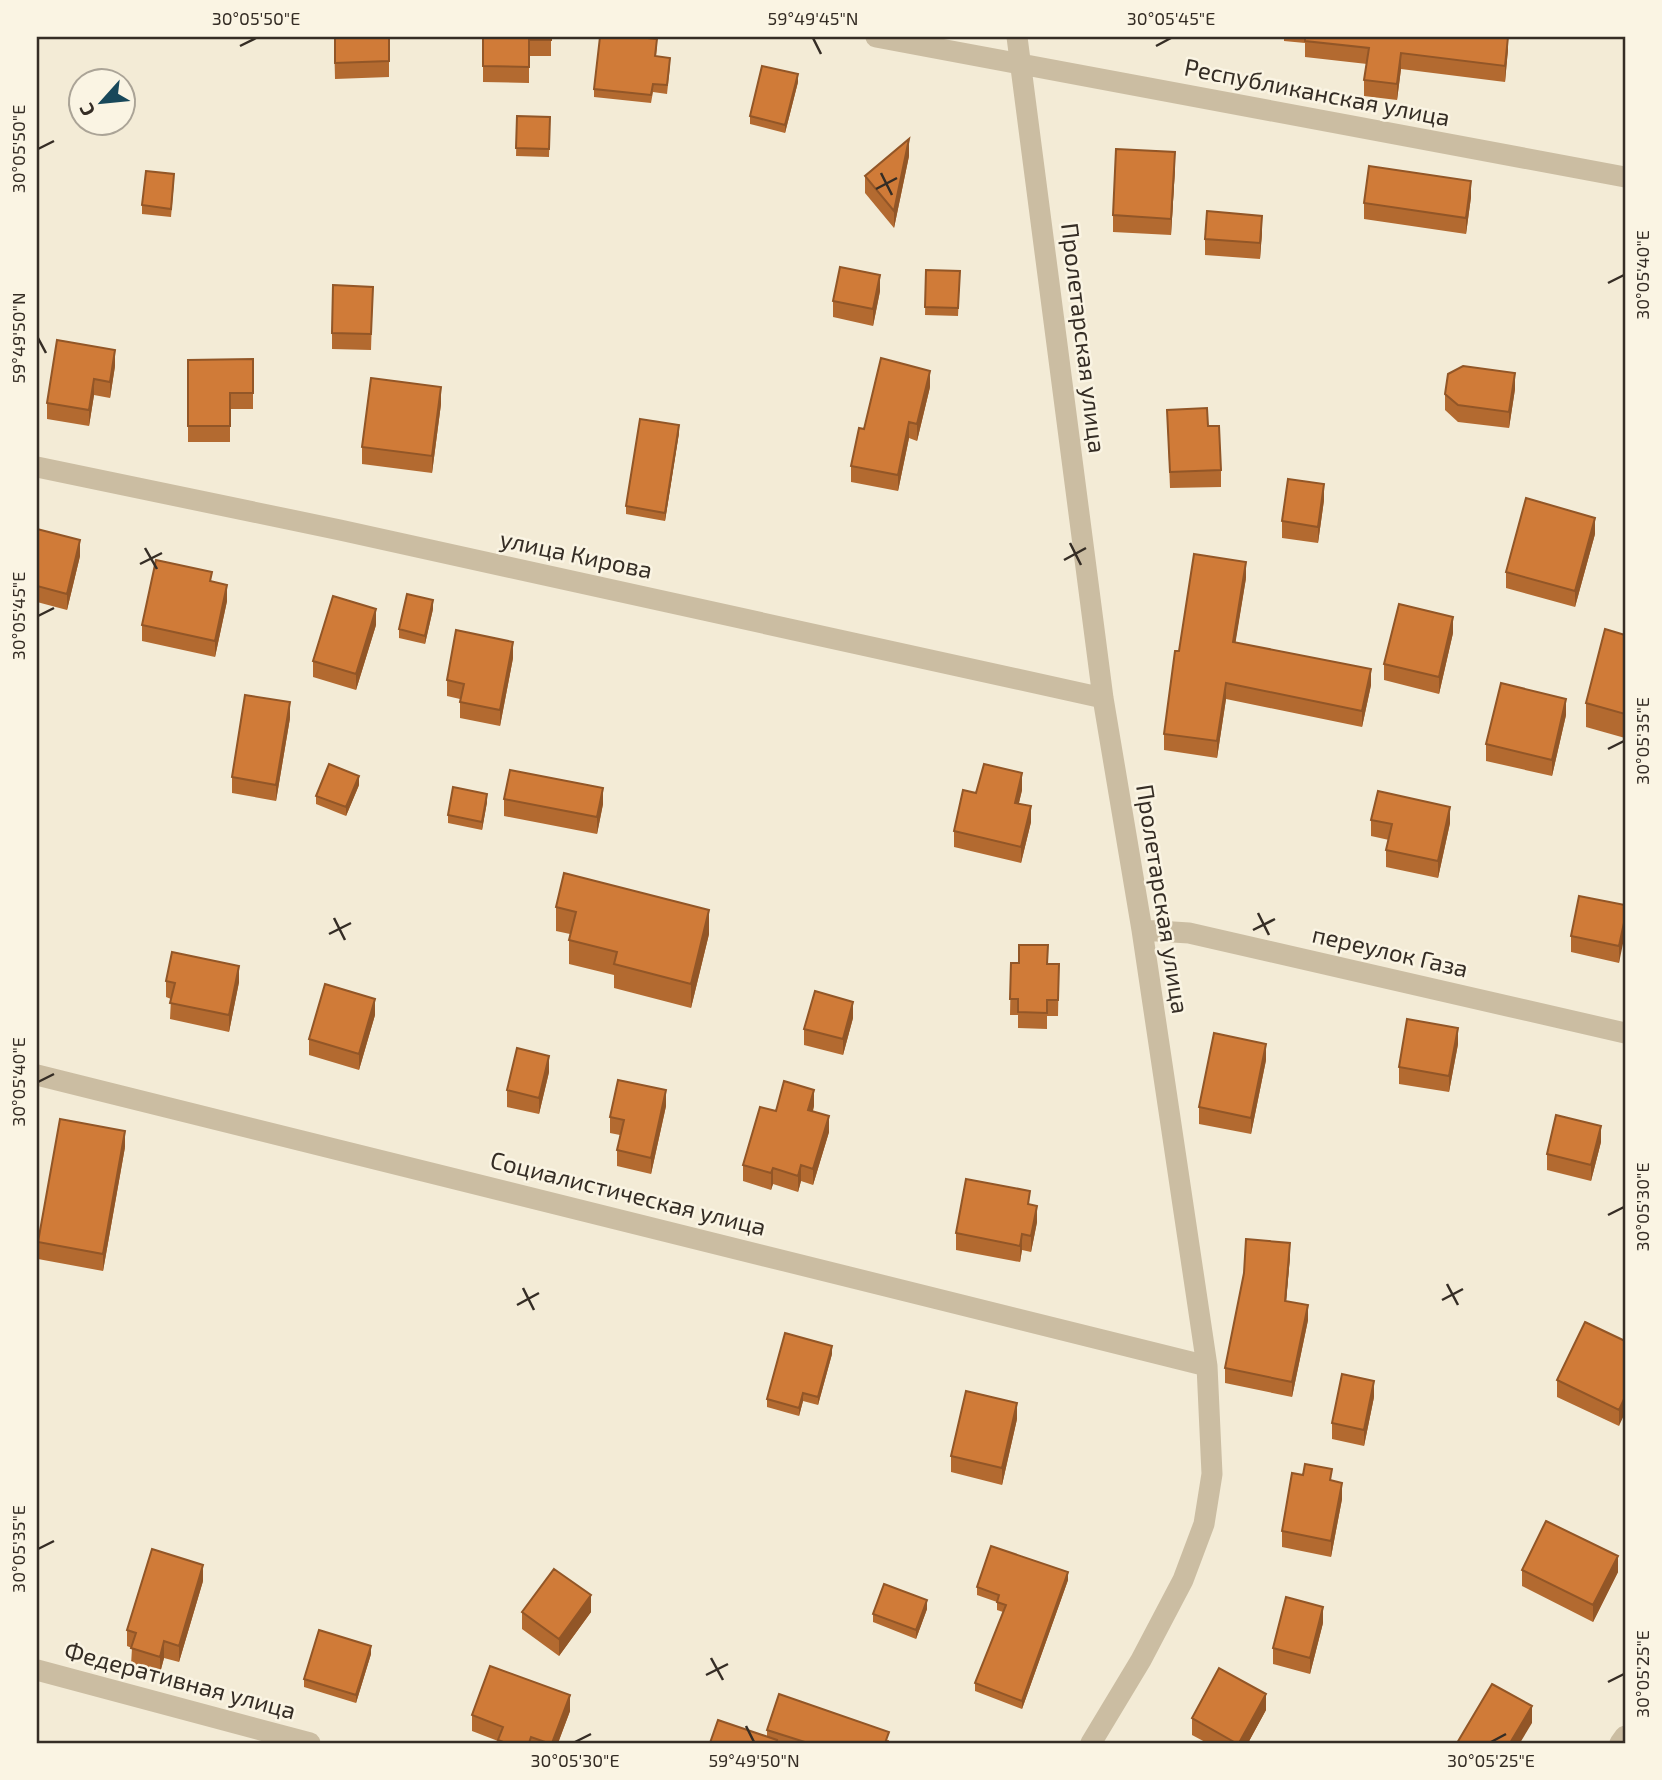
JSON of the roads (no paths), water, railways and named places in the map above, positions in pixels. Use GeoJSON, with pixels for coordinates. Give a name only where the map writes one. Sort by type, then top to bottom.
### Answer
{"type":"FeatureCollection","features":[{"type":"Feature","properties":{"kind":"street","name":"Республиканская улица"},"geometry":{"type":"LineString","coordinates":[[876,37],[1625,177]]}},
{"type":"Feature","properties":{"kind":"street","name":"Пролетарская улица"},"geometry":{"type":"LineString","coordinates":[[1017,37],[1103,698],[1142,930],[1207,1366],[1212,1474],[1203,1524],[1184,1580],[1141,1660],[1091,1743]]}},
{"type":"Feature","properties":{"kind":"street","name":"улица Кирова"},"geometry":{"type":"LineString","coordinates":[[37,467],[340,530],[1103,698]]}},
{"type":"Feature","properties":{"kind":"street","name":"переулок Газа"},"geometry":{"type":"LineString","coordinates":[[1142,930],[1189,933],[1625,1034]]}},
{"type":"Feature","properties":{"kind":"street","name":"Социалистическая улица"},"geometry":{"type":"LineString","coordinates":[[37,1074],[1207,1366]]}},
{"type":"Feature","properties":{"kind":"street","name":"Федеративная улица"},"geometry":{"type":"LineString","coordinates":[[37,1670],[310,1743]]}},
{"type":"Feature","properties":{"kind":"street"},"geometry":{"type":"LineString","coordinates":[[1620,1743],[1625,1736]]}}]}
